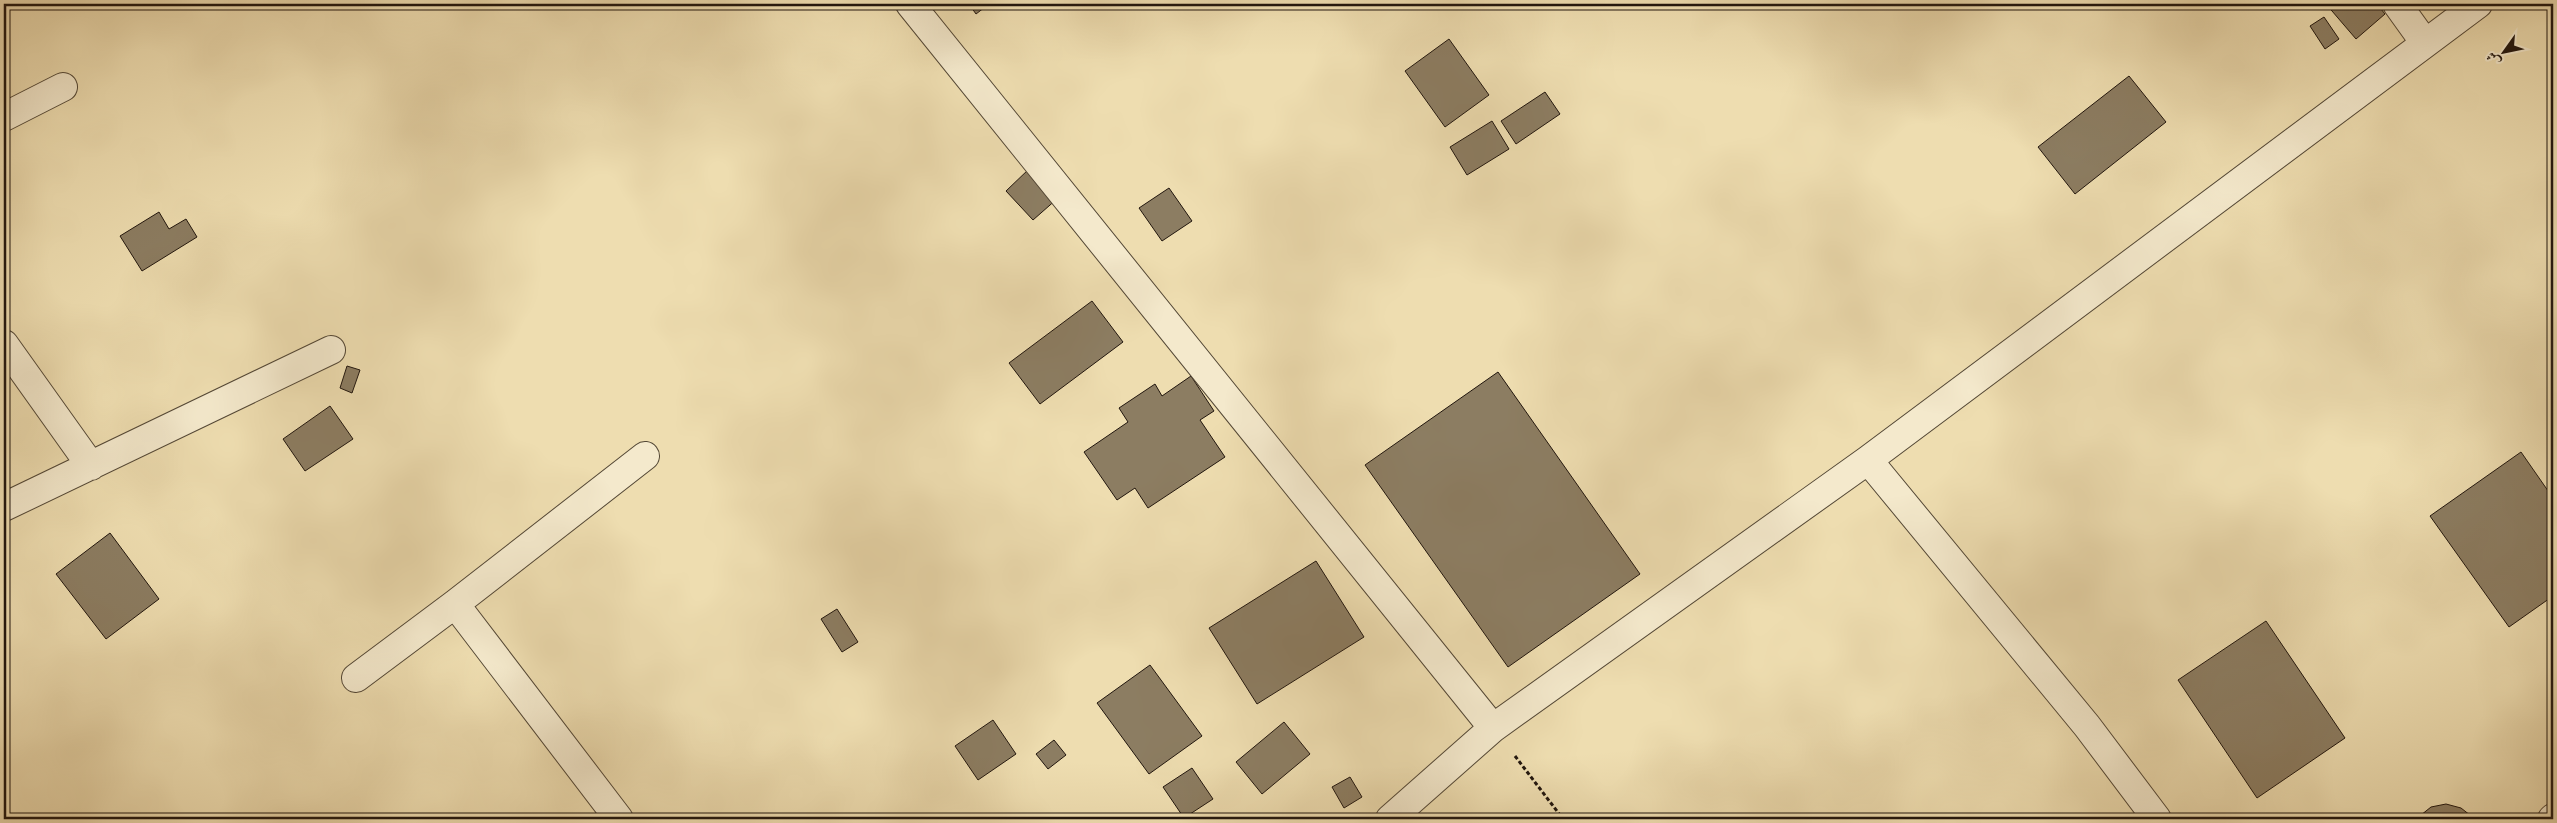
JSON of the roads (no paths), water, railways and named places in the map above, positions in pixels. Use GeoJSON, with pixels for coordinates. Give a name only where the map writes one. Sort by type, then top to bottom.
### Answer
{"type":"FeatureCollection","features":[{"type":"Feature","properties":{"kind":"street"},"geometry":{"type":"LineString","coordinates":[[910,4],[1493,728]]}},
{"type":"Feature","properties":{"kind":"street"},"geometry":{"type":"LineString","coordinates":[[2397,4],[2425,43]]}},
{"type":"Feature","properties":{"kind":"street"},"geometry":{"type":"LineString","coordinates":[[1390,819],[1493,728],[1868,460],[2478,4]]}},
{"type":"Feature","properties":{"kind":"street"},"geometry":{"type":"LineString","coordinates":[[4,117],[62,87]]}},
{"type":"Feature","properties":{"kind":"street"},"geometry":{"type":"LineString","coordinates":[[4,344],[91,466]]}},
{"type":"Feature","properties":{"kind":"street"},"geometry":{"type":"LineString","coordinates":[[4,507],[331,350]]}},
{"type":"Feature","properties":{"kind":"street"},"geometry":{"type":"LineString","coordinates":[[356,678],[455,604],[645,456]]}},
{"type":"Feature","properties":{"kind":"street"},"geometry":{"type":"LineString","coordinates":[[1868,460],[2087,726],[2157,819]]}},
{"type":"Feature","properties":{"kind":"street"},"geometry":{"type":"LineString","coordinates":[[455,604],[619,819]]}}]}
